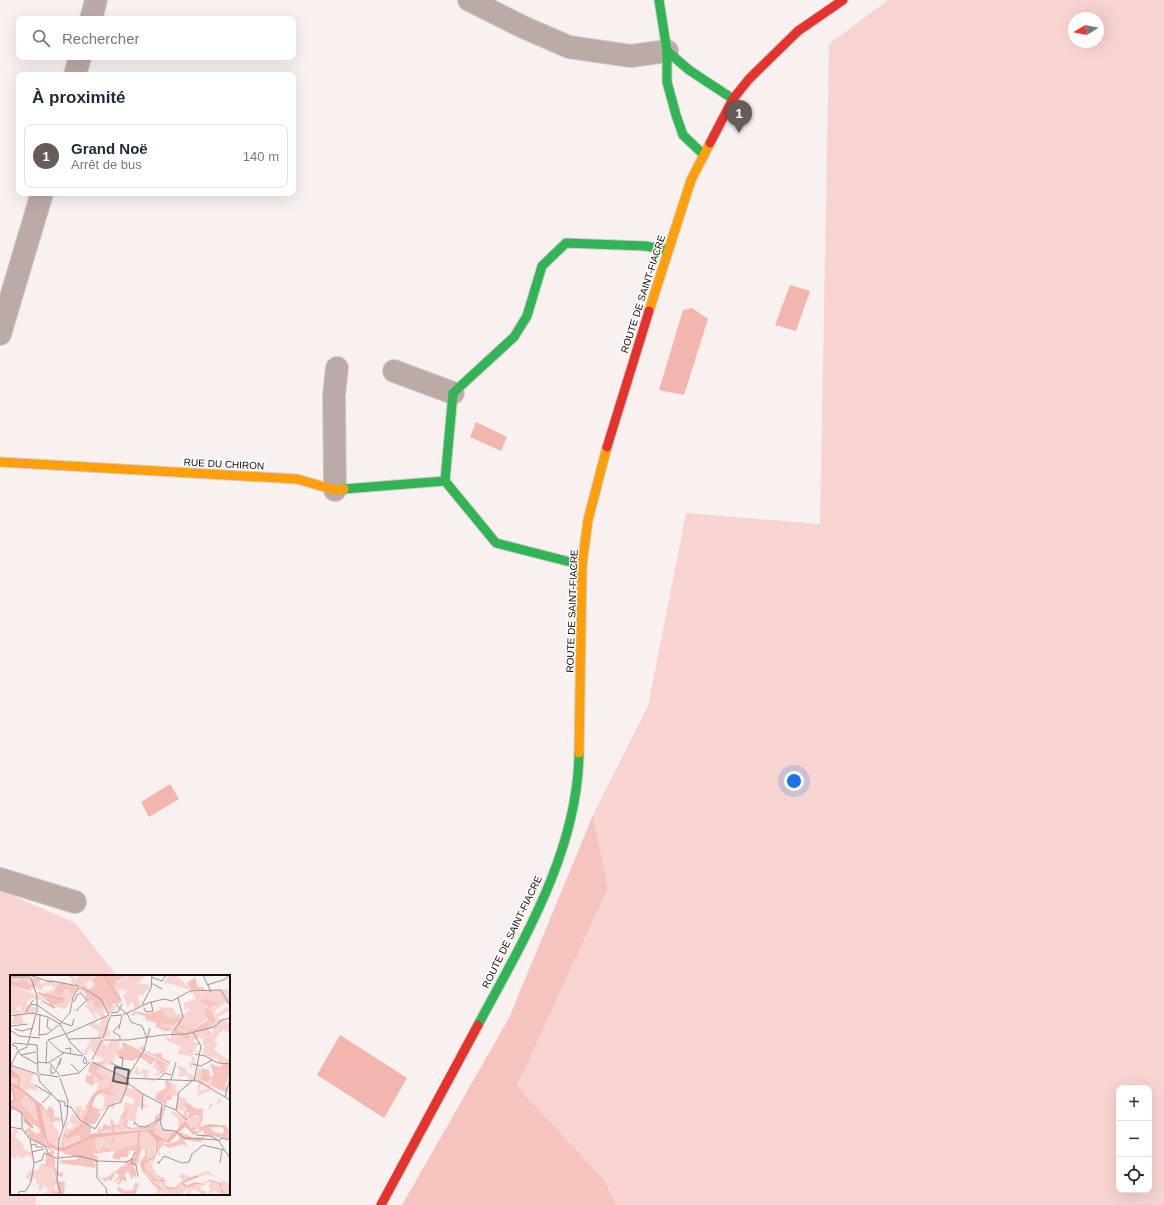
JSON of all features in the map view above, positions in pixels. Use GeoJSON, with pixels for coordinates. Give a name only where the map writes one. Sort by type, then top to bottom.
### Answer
{"type":"FeatureCollection","features":[{"type":"Feature","properties":{"kind":"main road"},"geometry":{"type":"LineString","coordinates":[[659,0],[667,51],[667,82],[676,114],[683,135],[704,156]]}},
{"type":"Feature","properties":{"kind":"main road","name":"ROUTE DE SAINT-FIACRE"},"geometry":{"type":"LineString","coordinates":[[381,1205],[505,975],[543,898],[563,846],[571,815],[579,764],[582,564],[588,520],[597,480],[691,180],[733,99],[749,79],[798,31],[843,0]]}},
{"type":"Feature","properties":{"kind":"main road"},"geometry":{"type":"LineString","coordinates":[[667,51],[689,70],[733,99]]}},
{"type":"Feature","properties":{"kind":"main road"},"geometry":{"type":"LineString","coordinates":[[582,564],[569,563],[496,543],[445,481],[453,393],[514,337],[527,316],[542,266],[566,243],[645,246],[668,250]]}},
{"type":"Feature","properties":{"kind":"main road","name":"RUE DU CHIRON"},"geometry":{"type":"LineString","coordinates":[[0,462],[297,479],[335,490],[445,481]]}},
{"type":"Feature","properties":{"kind":"street"},"geometry":{"type":"LineString","coordinates":[[92,16],[96,0]]}},
{"type":"Feature","properties":{"kind":"street"},"geometry":{"type":"LineString","coordinates":[[469,0],[523,28],[569,47],[631,56],[667,51]]}},
{"type":"Feature","properties":{"kind":"street"},"geometry":{"type":"LineString","coordinates":[[76,72],[79,60]]}},
{"type":"Feature","properties":{"kind":"street"},"geometry":{"type":"LineString","coordinates":[[0,334],[41,196]]}},
{"type":"Feature","properties":{"kind":"street"},"geometry":{"type":"LineString","coordinates":[[335,490],[334,395],[337,368]]}},
{"type":"Feature","properties":{"kind":"street"},"geometry":{"type":"LineString","coordinates":[[394,371],[453,393]]}},
{"type":"Feature","properties":{"kind":"street"},"geometry":{"type":"LineString","coordinates":[[0,879],[75,902]]}},
{"type":"Feature","properties":{"kind":"shaded area"},"geometry":{"type":"Polygon","coordinates":[[[888,0],[1164,0],[1164,1205],[616,1205],[605,1181],[517,1086],[608,888],[593,815],[648,706],[686,513],[820,524],[829,44],[888,0]]]}},
{"type":"Feature","properties":{"kind":"shaded area"},"geometry":{"type":"Polygon","coordinates":[[[790,285],[810,291],[796,331],[775,325],[790,285]]]}},
{"type":"Feature","properties":{"kind":"shaded area"},"geometry":{"type":"Polygon","coordinates":[[[692,308],[708,319],[684,395],[659,390],[683,310],[692,308]]]}},
{"type":"Feature","properties":{"kind":"shaded area"},"geometry":{"type":"Polygon","coordinates":[[[476,422],[507,437],[501,451],[470,437],[476,422]]]}},
{"type":"Feature","properties":{"kind":"shaded area"},"geometry":{"type":"Polygon","coordinates":[[[170,784],[179,799],[149,817],[141,802],[170,784]]]}},
{"type":"Feature","properties":{"kind":"shaded area"},"geometry":{"type":"Polygon","coordinates":[[[593,815],[608,888],[517,1086],[605,1181],[616,1205],[402,1205],[509,1018],[593,815]]]}},
{"type":"Feature","properties":{"kind":"shaded area"},"geometry":{"type":"Polygon","coordinates":[[[0,890],[75,923],[116,975],[10,975],[10,1195],[37,1195],[35,1205],[0,1205],[0,890]]]}},
{"type":"Feature","properties":{"kind":"shaded area"},"geometry":{"type":"Polygon","coordinates":[[[340,1035],[407,1078],[384,1118],[317,1075],[340,1035]]]}},
{"type":"Feature","properties":{"kind":"traffic: fast"},"geometry":{"type":"LineString","coordinates":[[659,0],[667,51],[667,82],[676,115],[683,135],[704,155]]}},
{"type":"Feature","properties":{"kind":"traffic: fast"},"geometry":{"type":"LineString","coordinates":[[667,51],[689,70],[733,99]]}},
{"type":"Feature","properties":{"kind":"traffic: fast"},"geometry":{"type":"LineString","coordinates":[[445,481],[453,393],[514,337],[527,316],[542,266],[566,243],[645,246],[668,250]]}},
{"type":"Feature","properties":{"kind":"traffic: fast"},"geometry":{"type":"LineString","coordinates":[[344,489],[445,481],[496,543],[582,565]]}},
{"type":"Feature","properties":{"kind":"traffic: fast"},"geometry":{"type":"LineString","coordinates":[[478,1025],[513,961],[545,894],[558,860],[569,825],[576,789],[579,753]]}},
{"type":"Feature","properties":{"kind":"traffic: slow"},"geometry":{"type":"LineString","coordinates":[[649,311],[691,180],[710,143]]}},
{"type":"Feature","properties":{"kind":"traffic: slow"},"geometry":{"type":"LineString","coordinates":[[579,753],[582,565],[588,520],[607,447]]}},
{"type":"Feature","properties":{"kind":"traffic: slow"},"geometry":{"type":"LineString","coordinates":[[0,462],[297,479],[335,490],[344,489]]}},
{"type":"Feature","properties":{"kind":"traffic: jam"},"geometry":{"type":"LineString","coordinates":[[710,143],[733,99],[749,79],[798,31],[843,0]]}},
{"type":"Feature","properties":{"kind":"traffic: jam"},"geometry":{"type":"LineString","coordinates":[[607,447],[649,311]]}},
{"type":"Feature","properties":{"kind":"traffic: jam"},"geometry":{"type":"LineString","coordinates":[[381,1205],[478,1025]]}},
{"type":"Feature","properties":{"kind":"place","name":"Grand Noë"},"geometry":{"type":"Point","coordinates":[739,133]}}]}
